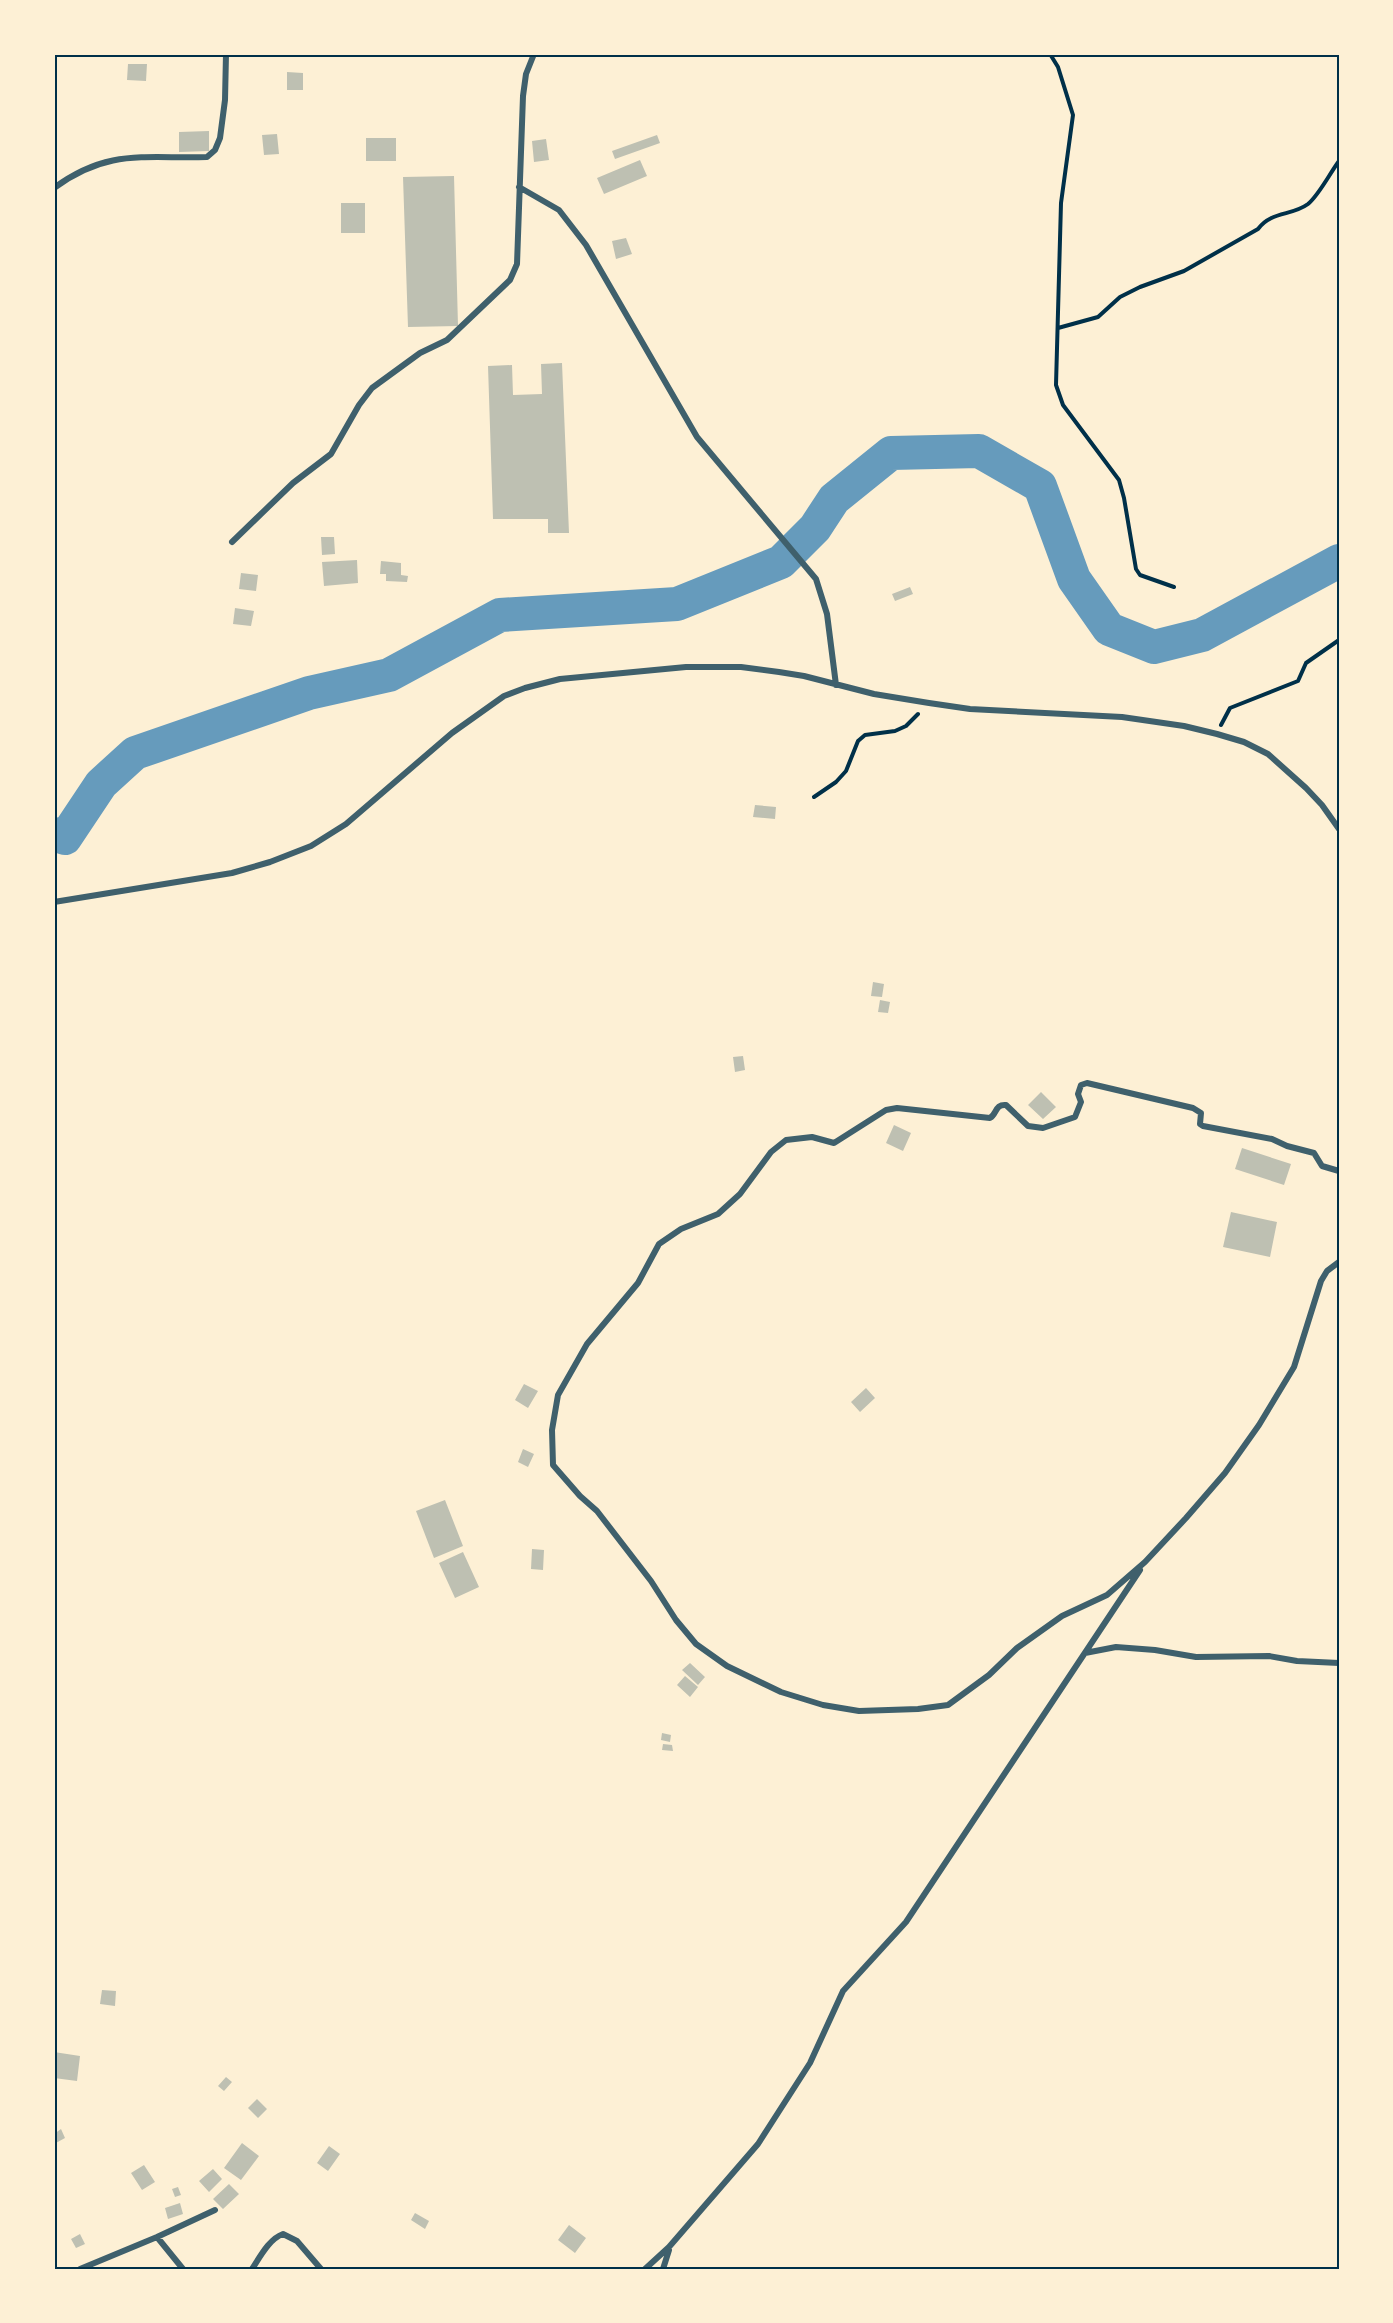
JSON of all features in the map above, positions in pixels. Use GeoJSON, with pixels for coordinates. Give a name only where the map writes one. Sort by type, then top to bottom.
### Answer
{"type":"FeatureCollection","features":[{"type":"Feature","properties":{"kind":"street"},"geometry":{"type":"LineString","coordinates":[[54,188],[75,172],[117,159],[207,158],[215,150],[220,138],[225,100],[226,54]]}},
{"type":"Feature","properties":{"kind":"street"},"geometry":{"type":"LineString","coordinates":[[232,542],[293,483],[331,454],[359,405],[372,388],[420,353],[447,340],[510,280],[517,264],[523,96],[526,74],[534,54]]}},
{"type":"Feature","properties":{"kind":"street"},"geometry":{"type":"LineString","coordinates":[[519,187],[559,210],[586,245],[697,437],[816,579],[827,614],[836,685]]}},
{"type":"Feature","properties":{"kind":"street"},"geometry":{"type":"LineString","coordinates":[[54,902],[232,873],[270,862],[311,846],[346,824],[452,733],[504,696],[525,688],[560,680],[686,667],[741,667],[804,676],[874,694],[929,704],[970,709],[1032,710],[1122,717],[1184,726],[1217,734],[1244,742],[1268,754],[1314,796],[1339,829]]}},
{"type":"Feature","properties":{"kind":"street"},"geometry":{"type":"LineString","coordinates":[[1339,1171],[1322,1166],[1314,1154],[1272,1139],[1203,1126],[1200,1124],[1201,1113],[1193,1108],[1096,1083],[1081,1085],[1078,1094],[1081,1102],[1075,1117],[1043,1128],[1028,1126],[1006,1105],[1001,1105],[996,1109],[990,1118],[892,1108],[834,1143],[812,1137],[786,1140],[771,1152],[740,1194],[718,1214],[681,1229],[659,1244],[638,1283],[587,1344],[558,1395],[552,1431],[553,1465],[579,1496],[597,1511],[696,1644],[727,1666],[781,1692],[823,1705],[859,1711],[918,1709],[948,1705],[989,1675],[1017,1648],[1062,1616],[1107,1595],[1145,1562],[1225,1473],[1259,1425],[1294,1367],[1321,1281],[1327,1271],[1339,1262]]}},
{"type":"Feature","properties":{"kind":"street"},"geometry":{"type":"LineString","coordinates":[[645,2269],[669,2247],[758,2144],[810,2063],[843,1991],[906,1922],[1145,1562]]}},
{"type":"Feature","properties":{"kind":"street"},"geometry":{"type":"LineString","coordinates":[[1085,1653],[1116,1647],[1155,1650],[1196,1657],[1269,1656],[1297,1661],[1339,1663]]}},
{"type":"Feature","properties":{"kind":"street"},"geometry":{"type":"LineString","coordinates":[[80,2269],[215,2210]]}},
{"type":"Feature","properties":{"kind":"street"},"geometry":{"type":"LineString","coordinates":[[252,2269],[277,2236],[283,2234],[297,2241],[321,2269]]}},
{"type":"Feature","properties":{"kind":"street"},"geometry":{"type":"LineString","coordinates":[[157,2237],[183,2269]]}},
{"type":"Feature","properties":{"kind":"street"},"geometry":{"type":"LineString","coordinates":[[663,2269],[669,2247]]}},
{"type":"Feature","properties":{"kind":"path"},"geometry":{"type":"LineString","coordinates":[[1050,54],[1058,68],[1073,115],[1061,202],[1056,385],[1063,405],[1119,480],[1136,569],[1140,575],[1174,587]]}},
{"type":"Feature","properties":{"kind":"path"},"geometry":{"type":"LineString","coordinates":[[1058,328],[1098,317],[1120,297],[1184,271],[1258,229],[1263,222],[1276,214],[1299,209],[1307,204],[1339,161]]}},
{"type":"Feature","properties":{"kind":"path"},"geometry":{"type":"LineString","coordinates":[[1217,734],[1230,708],[1298,681],[1306,663],[1339,640]]}},
{"type":"Feature","properties":{"kind":"path"},"geometry":{"type":"LineString","coordinates":[[814,797],[837,782],[846,771],[858,741],[865,735],[895,731],[906,726],[929,704]]}},
{"type":"Feature","properties":{"kind":"building"},"geometry":{"type":"Polygon","coordinates":[[[128,64],[147,64],[146,81],[127,80],[128,64]]]}},
{"type":"Feature","properties":{"kind":"building"},"geometry":{"type":"Polygon","coordinates":[[[287,72],[303,73],[303,90],[287,90],[287,72]]]}},
{"type":"Feature","properties":{"kind":"building"},"geometry":{"type":"Polygon","coordinates":[[[209,131],[209,151],[179,152],[179,132],[209,131]]]}},
{"type":"Feature","properties":{"kind":"building"},"geometry":{"type":"Polygon","coordinates":[[[277,134],[279,154],[264,155],[262,135],[277,134]]]}},
{"type":"Feature","properties":{"kind":"building"},"geometry":{"type":"Polygon","coordinates":[[[657,135],[660,143],[615,159],[612,151],[657,135]]]}},
{"type":"Feature","properties":{"kind":"building"},"geometry":{"type":"Polygon","coordinates":[[[366,138],[396,138],[396,161],[366,161],[366,138]]]}},
{"type":"Feature","properties":{"kind":"building"},"geometry":{"type":"Polygon","coordinates":[[[546,139],[549,160],[534,162],[532,141],[546,139]]]}},
{"type":"Feature","properties":{"kind":"building"},"geometry":{"type":"Polygon","coordinates":[[[640,160],[647,176],[604,194],[597,178],[640,160]]]}},
{"type":"Feature","properties":{"kind":"building"},"geometry":{"type":"Polygon","coordinates":[[[454,176],[458,326],[408,327],[403,177],[454,176]]]}},
{"type":"Feature","properties":{"kind":"building"},"geometry":{"type":"Polygon","coordinates":[[[341,203],[365,203],[365,233],[341,233],[341,203]]]}},
{"type":"Feature","properties":{"kind":"building"},"geometry":{"type":"Polygon","coordinates":[[[626,238],[632,254],[616,259],[612,241],[626,238]]]}},
{"type":"Feature","properties":{"kind":"building"},"geometry":{"type":"Polygon","coordinates":[[[562,363],[569,533],[548,533],[548,519],[493,519],[488,366],[512,365],[513,395],[542,394],[541,364],[562,363]]]}},
{"type":"Feature","properties":{"kind":"building"},"geometry":{"type":"Polygon","coordinates":[[[321,537],[334,537],[335,554],[322,555],[321,537]]]}},
{"type":"Feature","properties":{"kind":"building"},"geometry":{"type":"Polygon","coordinates":[[[357,560],[358,583],[324,586],[322,562],[357,560]]]}},
{"type":"Feature","properties":{"kind":"building"},"geometry":{"type":"Polygon","coordinates":[[[381,561],[401,563],[401,575],[408,576],[407,582],[386,581],[386,574],[380,574],[381,561]]]}},
{"type":"Feature","properties":{"kind":"building"},"geometry":{"type":"Polygon","coordinates":[[[241,573],[258,575],[256,591],[239,589],[241,573]]]}},
{"type":"Feature","properties":{"kind":"building"},"geometry":{"type":"Polygon","coordinates":[[[910,587],[913,594],[895,601],[892,594],[910,587]]]}},
{"type":"Feature","properties":{"kind":"building"},"geometry":{"type":"Polygon","coordinates":[[[235,608],[254,611],[251,626],[233,624],[235,608]]]}},
{"type":"Feature","properties":{"kind":"building"},"geometry":{"type":"Polygon","coordinates":[[[755,805],[776,807],[775,819],[753,817],[755,805]]]}},
{"type":"Feature","properties":{"kind":"building"},"geometry":{"type":"Polygon","coordinates":[[[873,982],[884,984],[882,997],[871,996],[873,982]]]}},
{"type":"Feature","properties":{"kind":"building"},"geometry":{"type":"Polygon","coordinates":[[[880,1000],[890,1002],[888,1013],[878,1012],[880,1000]]]}},
{"type":"Feature","properties":{"kind":"building"},"geometry":{"type":"Polygon","coordinates":[[[743,1056],[745,1070],[735,1072],[733,1057],[743,1056]]]}},
{"type":"Feature","properties":{"kind":"building"},"geometry":{"type":"Polygon","coordinates":[[[1041,1092],[1056,1107],[1043,1119],[1028,1105],[1041,1092]]]}},
{"type":"Feature","properties":{"kind":"building"},"geometry":{"type":"Polygon","coordinates":[[[894,1125],[911,1133],[903,1151],[886,1143],[894,1125]]]}},
{"type":"Feature","properties":{"kind":"building"},"geometry":{"type":"Polygon","coordinates":[[[1242,1148],[1291,1164],[1284,1185],[1235,1169],[1242,1148]]]}},
{"type":"Feature","properties":{"kind":"building"},"geometry":{"type":"Polygon","coordinates":[[[1231,1212],[1277,1222],[1270,1257],[1223,1247],[1231,1212]]]}},
{"type":"Feature","properties":{"kind":"building"},"geometry":{"type":"Polygon","coordinates":[[[524,1384],[538,1391],[528,1408],[515,1400],[524,1384]]]}},
{"type":"Feature","properties":{"kind":"building"},"geometry":{"type":"Polygon","coordinates":[[[866,1388],[875,1398],[860,1412],[851,1402],[866,1388]]]}},
{"type":"Feature","properties":{"kind":"building"},"geometry":{"type":"Polygon","coordinates":[[[523,1449],[534,1454],[528,1467],[518,1462],[523,1449]]]}},
{"type":"Feature","properties":{"kind":"building"},"geometry":{"type":"Polygon","coordinates":[[[445,1500],[463,1546],[434,1558],[416,1511],[445,1500]]]}},
{"type":"Feature","properties":{"kind":"building"},"geometry":{"type":"Polygon","coordinates":[[[532,1549],[544,1550],[543,1570],[531,1569],[532,1549]]]}},
{"type":"Feature","properties":{"kind":"building"},"geometry":{"type":"Polygon","coordinates":[[[463,1552],[479,1587],[455,1598],[439,1563],[463,1552]]]}},
{"type":"Feature","properties":{"kind":"building"},"geometry":{"type":"Polygon","coordinates":[[[690,1663],[705,1677],[698,1685],[682,1670],[690,1663]]]}},
{"type":"Feature","properties":{"kind":"building"},"geometry":{"type":"Polygon","coordinates":[[[685,1676],[698,1687],[690,1697],[677,1685],[685,1676]]]}},
{"type":"Feature","properties":{"kind":"building"},"geometry":{"type":"Polygon","coordinates":[[[662,1733],[671,1735],[670,1742],[661,1740],[662,1733]]]}},
{"type":"Feature","properties":{"kind":"building"},"geometry":{"type":"Polygon","coordinates":[[[663,1744],[672,1745],[673,1751],[662,1750],[663,1744]]]}},
{"type":"Feature","properties":{"kind":"building"},"geometry":{"type":"Polygon","coordinates":[[[102,1990],[116,1991],[115,2006],[100,2004],[102,1990]]]}},
{"type":"Feature","properties":{"kind":"building"},"geometry":{"type":"Polygon","coordinates":[[[54,2052],[80,2056],[77,2081],[54,2078],[54,2052]]]}},
{"type":"Feature","properties":{"kind":"building"},"geometry":{"type":"Polygon","coordinates":[[[226,2077],[232,2082],[224,2091],[218,2086],[226,2077]]]}},
{"type":"Feature","properties":{"kind":"building"},"geometry":{"type":"Polygon","coordinates":[[[257,2099],[267,2109],[258,2118],[248,2108],[257,2099]]]}},
{"type":"Feature","properties":{"kind":"building"},"geometry":{"type":"Polygon","coordinates":[[[61,2129],[65,2138],[54,2144],[54,2134],[61,2129]]]}},
{"type":"Feature","properties":{"kind":"building"},"geometry":{"type":"Polygon","coordinates":[[[242,2143],[259,2156],[241,2180],[224,2168],[242,2143]]]}},
{"type":"Feature","properties":{"kind":"building"},"geometry":{"type":"Polygon","coordinates":[[[329,2146],[340,2154],[328,2171],[317,2163],[329,2146]]]}},
{"type":"Feature","properties":{"kind":"building"},"geometry":{"type":"Polygon","coordinates":[[[144,2165],[155,2182],[142,2190],[131,2173],[144,2165]]]}},
{"type":"Feature","properties":{"kind":"building"},"geometry":{"type":"Polygon","coordinates":[[[213,2169],[222,2179],[209,2192],[199,2181],[213,2169]]]}},
{"type":"Feature","properties":{"kind":"building"},"geometry":{"type":"Polygon","coordinates":[[[229,2184],[239,2194],[223,2209],[213,2199],[229,2184]]]}},
{"type":"Feature","properties":{"kind":"building"},"geometry":{"type":"Polygon","coordinates":[[[178,2187],[181,2195],[175,2197],[172,2189],[178,2187]]]}},
{"type":"Feature","properties":{"kind":"building"},"geometry":{"type":"Polygon","coordinates":[[[180,2203],[183,2214],[168,2219],[165,2208],[180,2203]]]}},
{"type":"Feature","properties":{"kind":"building"},"geometry":{"type":"Polygon","coordinates":[[[415,2213],[429,2221],[425,2229],[411,2220],[415,2213]]]}},
{"type":"Feature","properties":{"kind":"building"},"geometry":{"type":"Polygon","coordinates":[[[569,2225],[586,2238],[575,2253],[558,2240],[569,2225]]]}},
{"type":"Feature","properties":{"kind":"building"},"geometry":{"type":"Polygon","coordinates":[[[80,2234],[85,2244],[76,2248],[71,2239],[80,2234]]]}},
{"type":"Feature","properties":{"kind":"waterway"},"geometry":{"type":"LineString","coordinates":[[54,834],[65,838],[101,784],[135,753],[309,693],[389,675],[500,615],[677,604],[781,562],[815,528],[834,499],[891,453],[979,451],[1040,486],[1074,579],[1109,629],[1154,647],[1202,635],[1339,561]]}}]}
